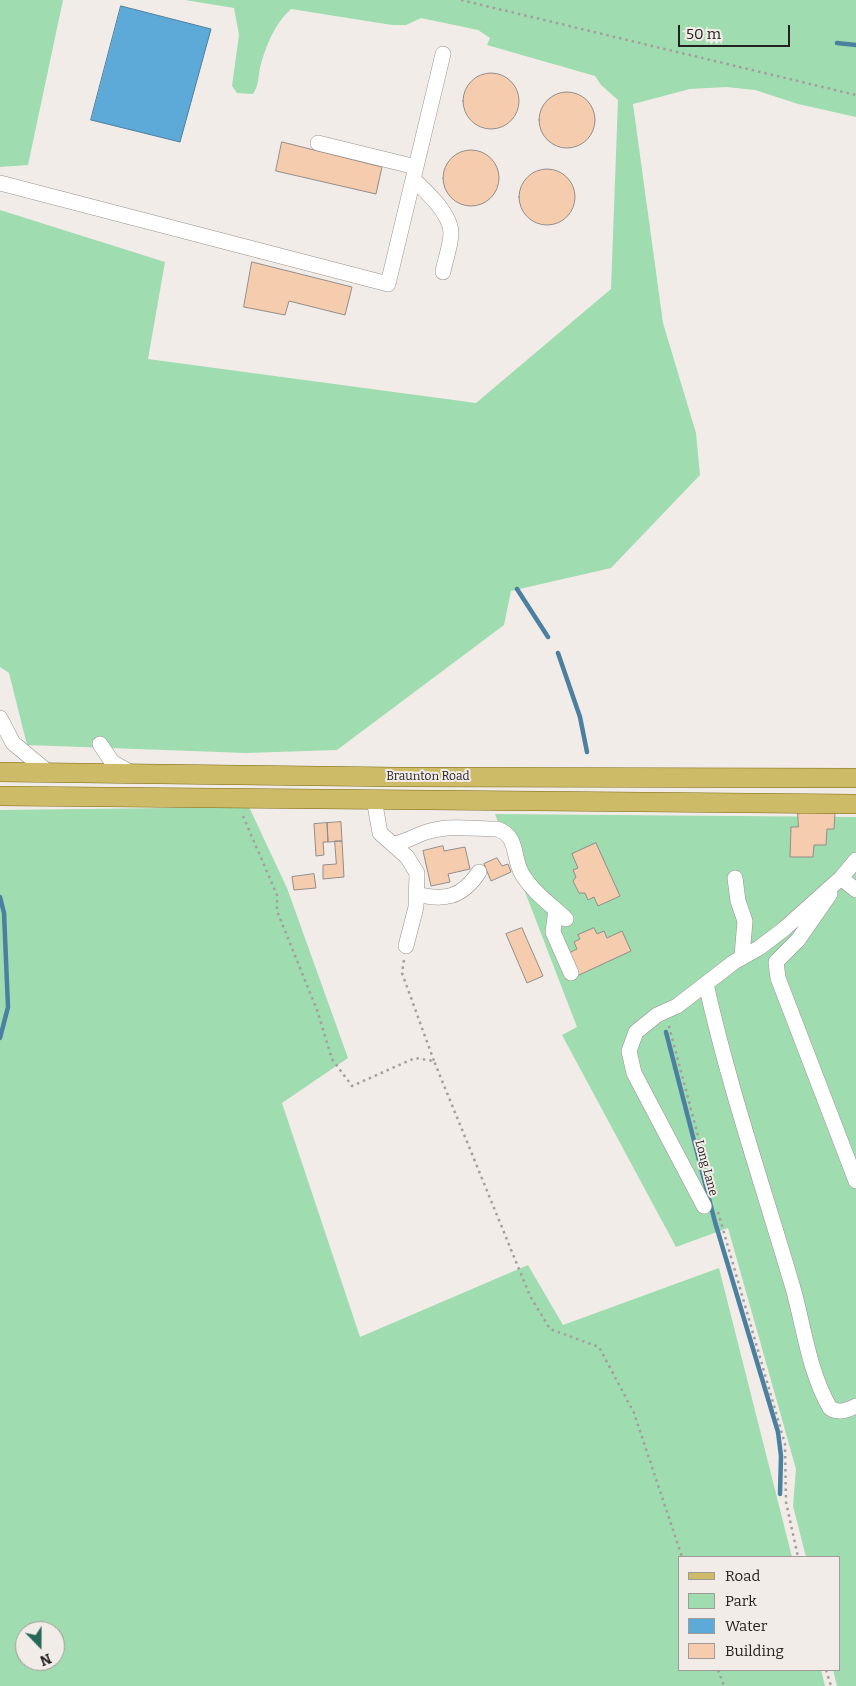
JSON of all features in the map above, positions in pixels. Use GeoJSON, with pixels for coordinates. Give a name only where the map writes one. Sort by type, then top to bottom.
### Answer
{"type":"FeatureCollection","features":[{"type":"Feature","properties":{"kind":"main road","name":"Braunton Road"},"geometry":{"type":"LineString","coordinates":[[0,772],[856,778]]}},
{"type":"Feature","properties":{"kind":"main road","name":"Braunton Road"},"geometry":{"type":"LineString","coordinates":[[0,796],[856,804]]}},
{"type":"Feature","properties":{"kind":"street"},"geometry":{"type":"LineString","coordinates":[[0,183],[388,284],[443,54]]}},
{"type":"Feature","properties":{"kind":"street"},"geometry":{"type":"LineString","coordinates":[[318,143],[415,173],[441,209],[451,232],[443,272]]}},
{"type":"Feature","properties":{"kind":"street"},"geometry":{"type":"LineString","coordinates":[[0,718],[13,743],[48,772]]}},
{"type":"Feature","properties":{"kind":"street"},"geometry":{"type":"LineString","coordinates":[[100,744],[112,762],[134,774]]}},
{"type":"Feature","properties":{"kind":"street"},"geometry":{"type":"LineString","coordinates":[[374,798],[380,833],[385,840],[394,844],[407,857],[417,873],[416,907],[406,946]]}},
{"type":"Feature","properties":{"kind":"street"},"geometry":{"type":"LineString","coordinates":[[394,844],[403,843],[431,830],[497,829],[505,831],[513,840],[522,873],[530,885],[561,914],[553,932],[572,973]]}},
{"type":"Feature","properties":{"kind":"street"},"geometry":{"type":"LineString","coordinates":[[710,1205],[634,1073],[628,1051],[636,1032],[657,1015],[677,1006],[742,956],[759,948],[784,929],[840,878],[856,860]]}},
{"type":"Feature","properties":{"kind":"street"},"geometry":{"type":"LineString","coordinates":[[416,894],[444,898],[461,891],[479,872]]}},
{"type":"Feature","properties":{"kind":"street"},"geometry":{"type":"LineString","coordinates":[[735,878],[738,900],[744,920],[742,956]]}},
{"type":"Feature","properties":{"kind":"street"},"geometry":{"type":"LineString","coordinates":[[840,878],[856,890]]}},
{"type":"Feature","properties":{"kind":"street"},"geometry":{"type":"LineString","coordinates":[[840,878],[814,921],[776,962],[778,978],[856,1181]]}},
{"type":"Feature","properties":{"kind":"street"},"geometry":{"type":"LineString","coordinates":[[706,984],[732,1089],[794,1290],[801,1326],[813,1365],[830,1408],[841,1411],[856,1406]]}},
{"type":"Feature","properties":{"kind":"path"},"geometry":{"type":"LineString","coordinates":[[461,0],[856,95]]}},
{"type":"Feature","properties":{"kind":"path"},"geometry":{"type":"LineString","coordinates":[[244,819],[278,895],[277,911],[317,1010],[332,1060],[352,1086],[415,1058],[434,1061]]}},
{"type":"Feature","properties":{"kind":"path"},"geometry":{"type":"LineString","coordinates":[[406,946],[402,973],[434,1061],[530,1296],[550,1329],[599,1347],[634,1413],[682,1556]]}},
{"type":"Feature","properties":{"kind":"path","name":"Long Lane"},"geometry":{"type":"LineString","coordinates":[[677,1006],[669,1029],[711,1186]]}},
{"type":"Feature","properties":{"kind":"path","name":"Long Lane"},"geometry":{"type":"LineString","coordinates":[[710,1205],[785,1444],[786,1502],[798,1556]]}},
{"type":"Feature","properties":{"kind":"path"},"geometry":{"type":"LineString","coordinates":[[718,1671],[724,1686]]}},
{"type":"Feature","properties":{"kind":"path"},"geometry":{"type":"LineString","coordinates":[[826,1671],[831,1686]]}},
{"type":"Feature","properties":{"kind":"green space"},"geometry":{"type":"Polygon","coordinates":[[[0,0],[63,0],[28,165],[0,167],[0,0]]]}},
{"type":"Feature","properties":{"kind":"green space"},"geometry":{"type":"Polygon","coordinates":[[[185,0],[856,0],[856,117],[798,104],[755,90],[726,87],[690,89],[633,104],[663,323],[696,433],[700,475],[611,568],[511,591],[504,625],[337,750],[246,753],[27,745],[9,673],[0,667],[0,210],[165,262],[148,359],[476,403],[611,289],[618,100],[601,85],[595,76],[487,45],[490,38],[478,30],[421,18],[406,25],[392,25],[291,9],[275,28],[265,52],[255,91],[253,94],[237,93],[232,86],[239,35],[234,8],[185,0]]]}},
{"type":"Feature","properties":{"kind":"green space"},"geometry":{"type":"Polygon","coordinates":[[[249,807],[287,888],[348,1058],[282,1103],[360,1337],[528,1265],[563,1325],[719,1268],[792,1556],[678,1556],[678,1671],[821,1671],[825,1686],[0,1686],[0,810],[249,807]]]}},
{"type":"Feature","properties":{"kind":"green space"},"geometry":{"type":"Polygon","coordinates":[[[495,814],[856,817],[856,1686],[837,1686],[833,1671],[841,1671],[841,1556],[806,1556],[793,1506],[796,1469],[728,1228],[676,1247],[562,1035],[577,1027],[495,814]]]}},
{"type":"Feature","properties":{"kind":"water"},"geometry":{"type":"Polygon","coordinates":[[[121,6],[211,29],[180,142],[91,120],[121,6]]]}},
{"type":"Feature","properties":{"kind":"building"},"geometry":{"type":"Polygon","coordinates":[[[491,73],[502,75],[511,81],[517,90],[519,101],[517,112],[511,121],[502,127],[491,129],[480,127],[471,121],[465,112],[463,101],[465,90],[471,81],[480,75],[491,73]]]}},
{"type":"Feature","properties":{"kind":"building"},"geometry":{"type":"Polygon","coordinates":[[[567,92],[578,94],[587,100],[593,109],[595,120],[593,131],[587,140],[578,146],[567,148],[556,146],[547,140],[541,131],[539,120],[541,109],[547,100],[556,94],[567,92]]]}},
{"type":"Feature","properties":{"kind":"building"},"geometry":{"type":"Polygon","coordinates":[[[282,142],[382,167],[376,194],[276,171],[282,142]]]}},
{"type":"Feature","properties":{"kind":"building"},"geometry":{"type":"Polygon","coordinates":[[[471,150],[482,152],[491,158],[497,167],[499,178],[497,189],[491,198],[482,204],[471,206],[460,204],[451,198],[445,189],[443,178],[445,167],[451,158],[460,152],[471,150]]]}},
{"type":"Feature","properties":{"kind":"building"},"geometry":{"type":"Polygon","coordinates":[[[547,169],[558,171],[567,177],[573,186],[575,197],[573,208],[567,217],[558,223],[547,225],[536,223],[527,217],[521,208],[519,197],[521,186],[527,177],[536,171],[547,169]]]}},
{"type":"Feature","properties":{"kind":"building"},"geometry":{"type":"Polygon","coordinates":[[[252,262],[352,287],[345,315],[289,301],[285,315],[244,307],[252,262]]]}},
{"type":"Feature","properties":{"kind":"building"},"geometry":{"type":"Polygon","coordinates":[[[798,812],[835,813],[834,829],[827,829],[826,845],[814,845],[813,857],[790,857],[791,827],[798,827],[798,812]]]}},
{"type":"Feature","properties":{"kind":"building"},"geometry":{"type":"Polygon","coordinates":[[[341,822],[342,841],[328,842],[327,823],[341,822]]]}},
{"type":"Feature","properties":{"kind":"building"},"geometry":{"type":"Polygon","coordinates":[[[327,823],[328,842],[323,842],[324,855],[316,856],[314,824],[327,823]]]}},
{"type":"Feature","properties":{"kind":"building"},"geometry":{"type":"Polygon","coordinates":[[[335,841],[342,841],[344,877],[323,879],[323,865],[336,864],[335,841]]]}},
{"type":"Feature","properties":{"kind":"building"},"geometry":{"type":"Polygon","coordinates":[[[596,843],[620,896],[598,906],[594,897],[588,900],[585,893],[579,893],[573,881],[576,877],[573,870],[578,868],[572,854],[596,843]]]}},
{"type":"Feature","properties":{"kind":"building"},"geometry":{"type":"Polygon","coordinates":[[[443,846],[444,851],[465,847],[470,869],[448,874],[450,882],[431,886],[423,851],[443,846]]]}},
{"type":"Feature","properties":{"kind":"building"},"geometry":{"type":"Polygon","coordinates":[[[497,858],[502,866],[508,864],[511,872],[491,881],[484,864],[497,858]]]}},
{"type":"Feature","properties":{"kind":"building"},"geometry":{"type":"Polygon","coordinates":[[[314,874],[316,888],[294,890],[292,877],[314,874]]]}},
{"type":"Feature","properties":{"kind":"building"},"geometry":{"type":"Polygon","coordinates":[[[522,928],[543,976],[527,983],[506,934],[522,928]]]}},
{"type":"Feature","properties":{"kind":"building"},"geometry":{"type":"Polygon","coordinates":[[[594,928],[597,934],[604,931],[607,938],[622,931],[631,951],[579,975],[569,953],[577,949],[574,942],[580,939],[578,935],[594,928]]]}},
{"type":"Feature","properties":{"kind":"waterway"},"geometry":{"type":"LineString","coordinates":[[837,43],[856,45]]}},
{"type":"Feature","properties":{"kind":"waterway"},"geometry":{"type":"LineString","coordinates":[[517,589],[548,637]]}},
{"type":"Feature","properties":{"kind":"waterway"},"geometry":{"type":"LineString","coordinates":[[558,653],[580,717],[587,752]]}},
{"type":"Feature","properties":{"kind":"waterway"},"geometry":{"type":"LineString","coordinates":[[0,897],[4,913],[8,1007],[0,1038]]}},
{"type":"Feature","properties":{"kind":"waterway"},"geometry":{"type":"LineString","coordinates":[[666,1032],[715,1222],[778,1432],[781,1456],[780,1494]]}}]}
